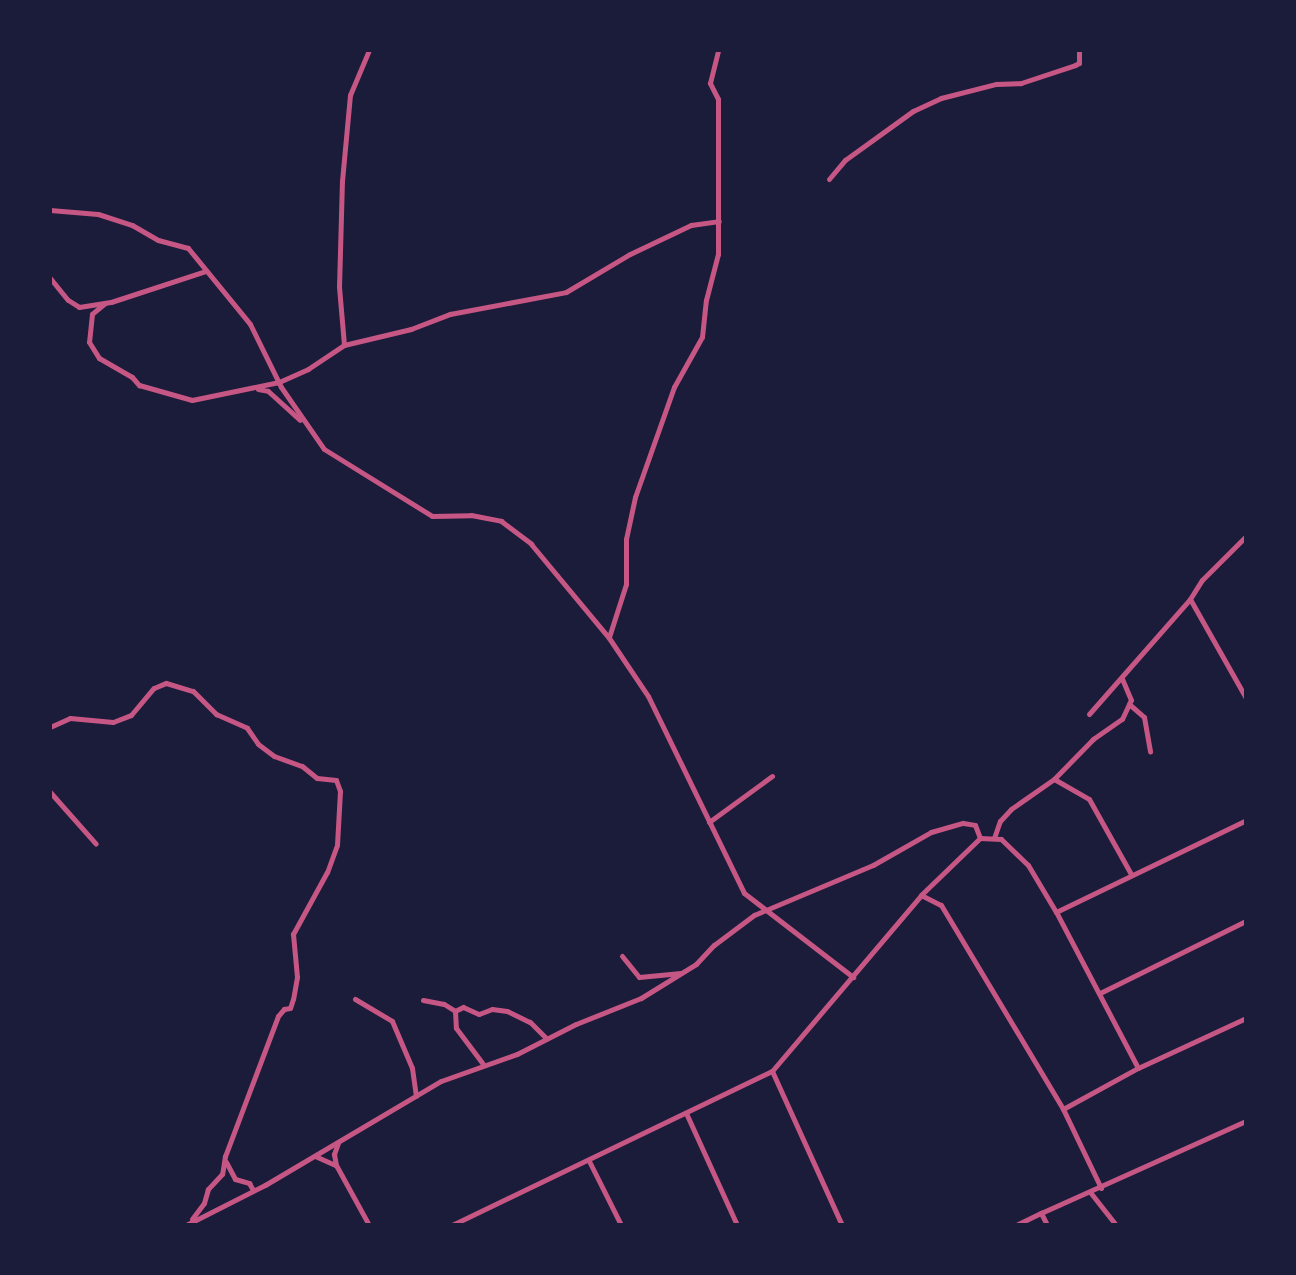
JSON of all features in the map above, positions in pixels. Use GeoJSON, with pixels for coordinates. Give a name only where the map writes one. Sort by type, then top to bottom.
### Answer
{"type":"FeatureCollection","features":[{"type":"Feature","properties":{"kind":"street"},"geometry":{"type":"LineString","coordinates":[[344,345],[339,287],[342,181],[350,95],[369,50]]}},
{"type":"Feature","properties":{"kind":"street"},"geometry":{"type":"LineString","coordinates":[[609,638],[626,584],[626,539],[635,497],[674,387],[702,337],[706,300],[718,254],[718,99],[710,83],[718,50]]}},
{"type":"Feature","properties":{"kind":"street"},"geometry":{"type":"LineString","coordinates":[[829,179],[845,160],[913,111],[941,98],[996,84],[1021,83],[1075,65],[1079,63],[1079,50]]}},
{"type":"Feature","properties":{"kind":"street"},"geometry":{"type":"LineString","coordinates":[[50,210],[98,214],[132,225],[158,240],[188,248],[250,324],[280,384],[304,424],[324,449],[432,516],[471,515],[501,521],[547,562],[609,638],[648,696],[744,893],[853,977]]}},
{"type":"Feature","properties":{"kind":"street"},"geometry":{"type":"LineString","coordinates":[[105,303],[92,314],[89,342],[99,358],[132,377],[139,385],[192,400],[280,384],[344,345],[411,329],[450,314],[566,292],[630,254],[691,225],[719,221]]}},
{"type":"Feature","properties":{"kind":"street"},"geometry":{"type":"LineString","coordinates":[[50,278],[68,300],[79,307],[105,303],[206,271]]}},
{"type":"Feature","properties":{"kind":"street"},"geometry":{"type":"LineString","coordinates":[[257,388],[268,391],[304,424]]}},
{"type":"Feature","properties":{"kind":"street"},"geometry":{"type":"LineString","coordinates":[[1089,714],[1190,599],[1202,580],[1246,536]]}},
{"type":"Feature","properties":{"kind":"street"},"geometry":{"type":"LineString","coordinates":[[1190,599],[1246,698]]}},
{"type":"Feature","properties":{"kind":"street"},"geometry":{"type":"LineString","coordinates":[[994,838],[1000,821],[1011,809],[1054,779],[1093,739],[1122,719],[1131,700],[1122,679]]}},
{"type":"Feature","properties":{"kind":"street"},"geometry":{"type":"LineString","coordinates":[[50,727],[70,718],[113,722],[131,715],[154,688],[166,683],[193,691],[216,714],[247,728],[258,744],[274,756],[302,766],[317,778],[336,780],[340,791],[340,834],[327,872],[293,934],[297,977],[290,1008],[284,1009],[278,1016],[222,1174],[208,1189],[204,1203],[187,1224]]}},
{"type":"Feature","properties":{"kind":"street"},"geometry":{"type":"LineString","coordinates":[[1129,704],[1144,717],[1150,751]]}},
{"type":"Feature","properties":{"kind":"street"},"geometry":{"type":"LineString","coordinates":[[709,822],[772,776]]}},
{"type":"Feature","properties":{"kind":"street"},"geometry":{"type":"LineString","coordinates":[[1054,779],[1089,799],[1131,874]]}},
{"type":"Feature","properties":{"kind":"street"},"geometry":{"type":"LineString","coordinates":[[50,792],[96,844]]}},
{"type":"Feature","properties":{"kind":"street"},"geometry":{"type":"LineString","coordinates":[[1056,912],[1246,820]]}},
{"type":"Feature","properties":{"kind":"street"},"geometry":{"type":"LineString","coordinates":[[187,1224],[315,1156],[441,1081],[517,1054],[546,1038],[641,998],[682,973],[735,927],[766,910],[873,865],[931,832],[963,823],[975,825],[980,838]]}},
{"type":"Feature","properties":{"kind":"street"},"geometry":{"type":"LineString","coordinates":[[452,1225],[772,1071],[921,895],[980,838],[1001,839],[1028,865],[1138,1068]]}},
{"type":"Feature","properties":{"kind":"street"},"geometry":{"type":"LineString","coordinates":[[921,895],[941,905],[1063,1109],[1101,1188]]}},
{"type":"Feature","properties":{"kind":"street"},"geometry":{"type":"LineString","coordinates":[[1100,993],[1246,921]]}},
{"type":"Feature","properties":{"kind":"street"},"geometry":{"type":"LineString","coordinates":[[622,956],[639,977],[682,973]]}},
{"type":"Feature","properties":{"kind":"street"},"geometry":{"type":"LineString","coordinates":[[355,999],[392,1021],[417,1084],[416,1097]]}},
{"type":"Feature","properties":{"kind":"street"},"geometry":{"type":"LineString","coordinates":[[423,1000],[444,1004],[455,1011]]}},
{"type":"Feature","properties":{"kind":"street"},"geometry":{"type":"LineString","coordinates":[[455,1011],[463,1007],[479,1014],[492,1009],[507,1011],[530,1022],[546,1038]]}},
{"type":"Feature","properties":{"kind":"street"},"geometry":{"type":"LineString","coordinates":[[455,1011],[456,1028],[483,1064]]}},
{"type":"Feature","properties":{"kind":"street"},"geometry":{"type":"LineString","coordinates":[[1063,1109],[1138,1068],[1246,1018]]}},
{"type":"Feature","properties":{"kind":"street"},"geometry":{"type":"LineString","coordinates":[[772,1071],[842,1225]]}},
{"type":"Feature","properties":{"kind":"street"},"geometry":{"type":"LineString","coordinates":[[686,1113],[737,1225]]}},
{"type":"Feature","properties":{"kind":"street"},"geometry":{"type":"LineString","coordinates":[[1016,1225],[1246,1121]]}},
{"type":"Feature","properties":{"kind":"street"},"geometry":{"type":"LineString","coordinates":[[338,1142],[334,1154],[336,1165],[369,1225]]}},
{"type":"Feature","properties":{"kind":"street"},"geometry":{"type":"LineString","coordinates":[[315,1156],[336,1165]]}},
{"type":"Feature","properties":{"kind":"street"},"geometry":{"type":"LineString","coordinates":[[226,1161],[235,1179],[249,1183],[253,1190]]}},
{"type":"Feature","properties":{"kind":"street"},"geometry":{"type":"LineString","coordinates":[[589,1161],[621,1225]]}},
{"type":"Feature","properties":{"kind":"street"},"geometry":{"type":"LineString","coordinates":[[1090,1192],[1116,1225]]}},
{"type":"Feature","properties":{"kind":"street"},"geometry":{"type":"LineString","coordinates":[[1041,1213],[1047,1225]]}},
{"type":"Feature","properties":{"kind":"street"},"geometry":{"type":"LineString","coordinates":[[469,1217],[473,1225]]}}]}
